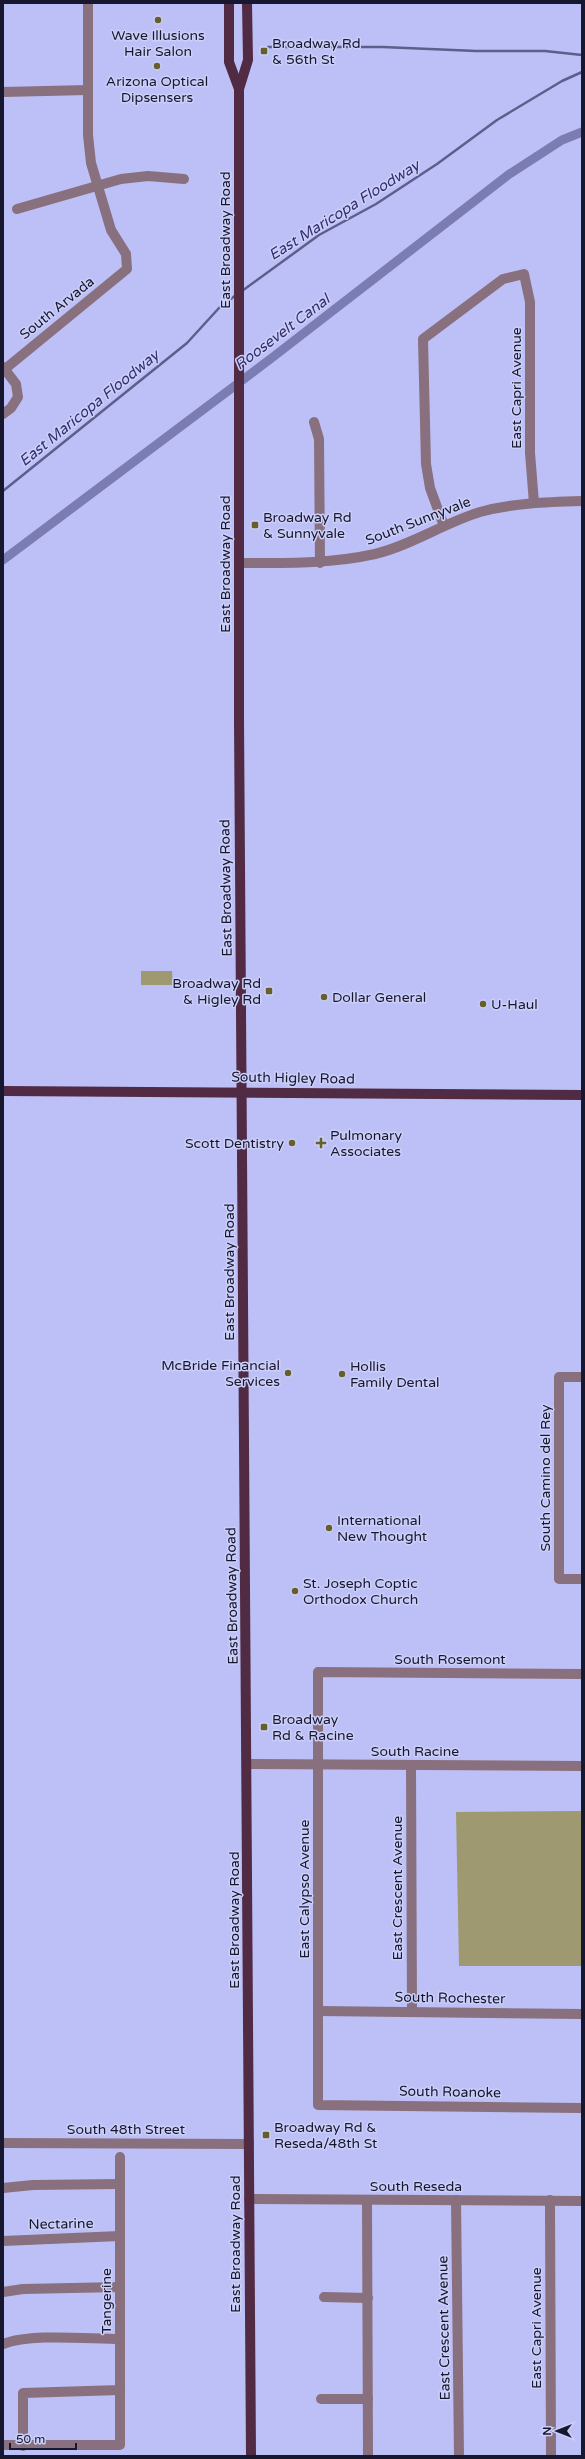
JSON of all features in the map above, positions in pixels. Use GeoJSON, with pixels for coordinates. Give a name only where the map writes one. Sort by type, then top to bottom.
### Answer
{"type":"FeatureCollection","features":[{"type":"Feature","properties":{"kind":"main road","name":"East Broadway Road"},"geometry":{"type":"LineString","coordinates":[[229,3],[229,62],[239,89]]}},
{"type":"Feature","properties":{"kind":"main road","name":"East Broadway Road"},"geometry":{"type":"LineString","coordinates":[[247,3],[248,60],[239,89],[239,563],[251,2456]]}},
{"type":"Feature","properties":{"kind":"main road","name":"South Higley Road"},"geometry":{"type":"LineString","coordinates":[[3,1091],[242,1091],[582,1095]]}},
{"type":"Feature","properties":{"kind":"street"},"geometry":{"type":"LineString","coordinates":[[88,3],[88,136],[91,163],[97,185]]}},
{"type":"Feature","properties":{"kind":"street"},"geometry":{"type":"LineString","coordinates":[[3,92],[88,90]]}},
{"type":"Feature","properties":{"kind":"street"},"geometry":{"type":"LineString","coordinates":[[17,209],[121,179],[148,176],[184,179]]}},
{"type":"Feature","properties":{"kind":"street","name":"South Arvada"},"geometry":{"type":"LineString","coordinates":[[4,368],[127,269],[126,254],[111,230],[97,185]]}},
{"type":"Feature","properties":{"kind":"street","name":"East Capri Avenue"},"geometry":{"type":"LineString","coordinates":[[444,526],[430,488],[426,464],[423,339],[503,279],[524,274],[530,302],[530,453],[534,503]]}},
{"type":"Feature","properties":{"kind":"street"},"geometry":{"type":"LineString","coordinates":[[3,414],[11,408],[18,397],[16,384],[4,368]]}},
{"type":"Feature","properties":{"kind":"street"},"geometry":{"type":"LineString","coordinates":[[314,422],[319,439],[320,563]]}},
{"type":"Feature","properties":{"kind":"street","name":"South Sunnyvale"},"geometry":{"type":"LineString","coordinates":[[239,563],[320,563],[377,553],[479,512],[503,506],[582,501]]}},
{"type":"Feature","properties":{"kind":"street","name":"South Camino del Rey"},"geometry":{"type":"LineString","coordinates":[[582,1377],[559,1377],[559,1579],[582,1579]]}},
{"type":"Feature","properties":{"kind":"street","name":"South Rosemont"},"geometry":{"type":"LineString","coordinates":[[318,1672],[582,1674]]}},
{"type":"Feature","properties":{"kind":"street","name":"East Calypso Avenue"},"geometry":{"type":"LineString","coordinates":[[318,1672],[318,2105]]}},
{"type":"Feature","properties":{"kind":"street","name":"South Racine"},"geometry":{"type":"LineString","coordinates":[[247,1764],[582,1766]]}},
{"type":"Feature","properties":{"kind":"street","name":"East Crescent Avenue"},"geometry":{"type":"LineString","coordinates":[[411,1765],[412,2012]]}},
{"type":"Feature","properties":{"kind":"street","name":"South Rochester"},"geometry":{"type":"LineString","coordinates":[[318,2011],[582,2014]]}},
{"type":"Feature","properties":{"kind":"street","name":"South Roanoke"},"geometry":{"type":"LineString","coordinates":[[318,2105],[582,2108]]}},
{"type":"Feature","properties":{"kind":"street","name":"South 48th Street"},"geometry":{"type":"LineString","coordinates":[[3,2143],[249,2144]]}},
{"type":"Feature","properties":{"kind":"street","name":"Tangerine"},"geometry":{"type":"LineString","coordinates":[[23,2446],[120,2445],[120,2157]]}},
{"type":"Feature","properties":{"kind":"street"},"geometry":{"type":"LineString","coordinates":[[3,2188],[33,2185],[120,2184]]}},
{"type":"Feature","properties":{"kind":"street","name":"South Reseda"},"geometry":{"type":"LineString","coordinates":[[249,2199],[582,2200]]}},
{"type":"Feature","properties":{"kind":"street"},"geometry":{"type":"LineString","coordinates":[[367,2200],[368,2456]]}},
{"type":"Feature","properties":{"kind":"street","name":"East Crescent Avenue"},"geometry":{"type":"LineString","coordinates":[[456,2200],[460,2456]]}},
{"type":"Feature","properties":{"kind":"street","name":"East Capri Avenue"},"geometry":{"type":"LineString","coordinates":[[550,2200],[551,2456]]}},
{"type":"Feature","properties":{"kind":"street","name":"Nectarine"},"geometry":{"type":"LineString","coordinates":[[3,2241],[22,2238],[120,2236]]}},
{"type":"Feature","properties":{"kind":"street"},"geometry":{"type":"LineString","coordinates":[[3,2292],[22,2289],[120,2287]]}},
{"type":"Feature","properties":{"kind":"street"},"geometry":{"type":"LineString","coordinates":[[324,2297],[368,2298]]}},
{"type":"Feature","properties":{"kind":"street"},"geometry":{"type":"LineString","coordinates":[[3,2344],[11,2341],[40,2339],[120,2339]]}},
{"type":"Feature","properties":{"kind":"street"},"geometry":{"type":"LineString","coordinates":[[3,2445],[23,2446],[23,2394],[120,2390]]}},
{"type":"Feature","properties":{"kind":"street"},"geometry":{"type":"LineString","coordinates":[[321,2399],[368,2399]]}},
{"type":"Feature","properties":{"kind":"shaded area"},"geometry":{"type":"Polygon","coordinates":[[[141,971],[172,971],[173,985],[141,985],[141,971]]]}},
{"type":"Feature","properties":{"kind":"shaded area"},"geometry":{"type":"Polygon","coordinates":[[[582,1811],[582,1966],[459,1966],[456,1812],[582,1811]]]}},
{"type":"Feature","properties":{"kind":"waterway"},"geometry":{"type":"LineString","coordinates":[[268,47],[383,47],[476,51],[545,51],[582,55]]}},
{"type":"Feature","properties":{"kind":"waterway","name":"East Maricopa Floodway"},"geometry":{"type":"LineString","coordinates":[[242,291],[319,235],[376,204],[437,164],[497,120],[562,81],[582,72]]}},
{"type":"Feature","properties":{"kind":"waterway","name":"Roosevelt Canal"},"geometry":{"type":"LineString","coordinates":[[3,560],[273,357],[508,175],[562,140],[582,132]]}},
{"type":"Feature","properties":{"kind":"waterway","name":"East Maricopa Floodway"},"geometry":{"type":"LineString","coordinates":[[3,491],[187,343],[219,308],[236,295]]}},
{"type":"Feature","properties":{"kind":"place","name":"Wave Illusions Hair Salon"},"geometry":{"type":"Point","coordinates":[158,20]}},
{"type":"Feature","properties":{"kind":"place","name":"Broadway Rd & 56th St"},"geometry":{"type":"Point","coordinates":[264,51]}},
{"type":"Feature","properties":{"kind":"place","name":"Arizona Optical Dipsensers"},"geometry":{"type":"Point","coordinates":[157,66]}},
{"type":"Feature","properties":{"kind":"place","name":"Broadway Rd & Sunnyvale"},"geometry":{"type":"Point","coordinates":[255,525]}},
{"type":"Feature","properties":{"kind":"place","name":"Broadway Rd & Higley Rd"},"geometry":{"type":"Point","coordinates":[269,991]}},
{"type":"Feature","properties":{"kind":"place","name":"Dollar General"},"geometry":{"type":"Point","coordinates":[324,997]}},
{"type":"Feature","properties":{"kind":"place","name":"U-Haul"},"geometry":{"type":"Point","coordinates":[483,1004]}},
{"type":"Feature","properties":{"kind":"place","name":"Scott Dentistry"},"geometry":{"type":"Point","coordinates":[292,1143]}},
{"type":"Feature","properties":{"kind":"place","name":"Pulmonary Associates"},"geometry":{"type":"Point","coordinates":[321,1143]}},
{"type":"Feature","properties":{"kind":"place","name":"McBride Financial Services"},"geometry":{"type":"Point","coordinates":[288,1373]}},
{"type":"Feature","properties":{"kind":"place","name":"Hollis Family Dental"},"geometry":{"type":"Point","coordinates":[342,1374]}},
{"type":"Feature","properties":{"kind":"place","name":"International New Thought"},"geometry":{"type":"Point","coordinates":[329,1528]}},
{"type":"Feature","properties":{"kind":"place","name":"St. Joseph Coptic Orthodox Church"},"geometry":{"type":"Point","coordinates":[295,1591]}},
{"type":"Feature","properties":{"kind":"place","name":"Broadway Rd & Racine"},"geometry":{"type":"Point","coordinates":[264,1727]}},
{"type":"Feature","properties":{"kind":"place","name":"Broadway Rd & Reseda/48th St"},"geometry":{"type":"Point","coordinates":[266,2135]}}]}
